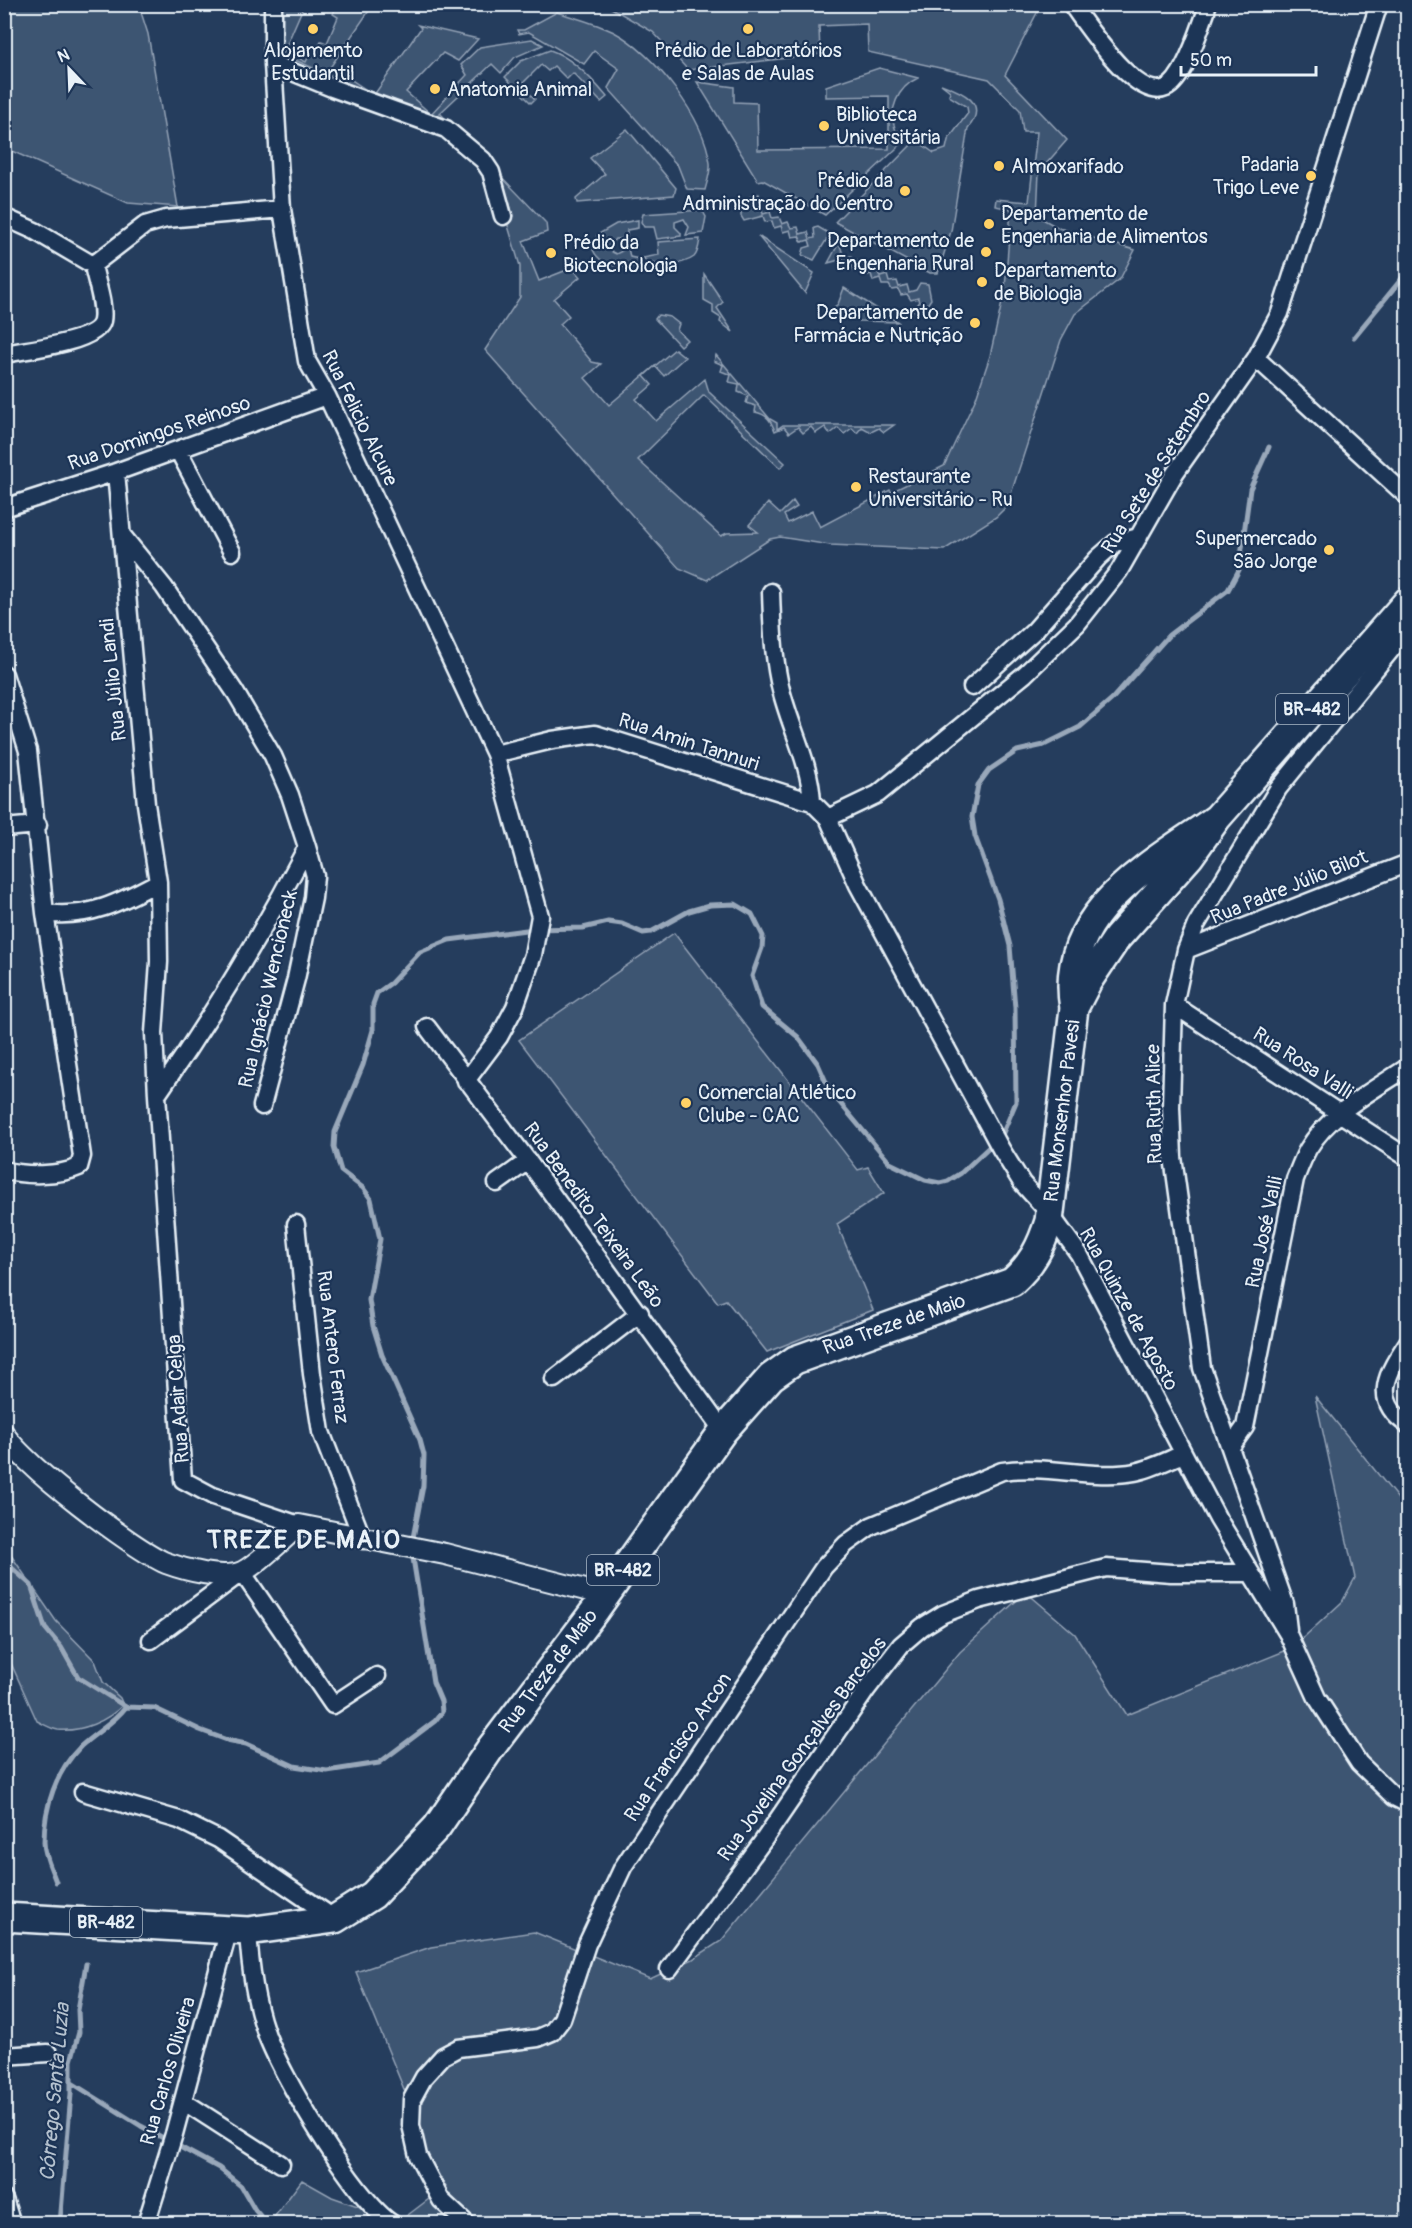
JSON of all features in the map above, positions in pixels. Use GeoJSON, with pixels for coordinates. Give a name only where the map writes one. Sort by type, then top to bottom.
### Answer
{"type":"FeatureCollection","features":[{"type":"Feature","properties":{"kind":"highway","name":"Rua Monsenhor Pavesi"},"geometry":{"type":"LineString","coordinates":[[1074,1008],[1088,981],[1133,918],[1191,856],[1217,819],[1407,601]]}},
{"type":"Feature","properties":{"kind":"highway","name":"Rua Monsenhor Pavesi"},"geometry":{"type":"LineString","coordinates":[[1050,1214],[1074,1008],[1070,984],[1071,970],[1081,937],[1097,911],[1114,896],[1154,862],[1217,819]]}},
{"type":"Feature","properties":{"kind":"highway"},"geometry":{"type":"LineString","coordinates":[[1114,896],[1133,918]]}},
{"type":"Feature","properties":{"kind":"highway","name":"Rua Treze de Maio"},"geometry":{"type":"LineString","coordinates":[[228,1929],[335,1919],[373,1895],[437,1827],[490,1749],[723,1431],[771,1377],[795,1360],[1012,1282],[1039,1252],[1050,1214]]}},
{"type":"Feature","properties":{"kind":"highway","name":"BR-482"},"geometry":{"type":"LineString","coordinates":[[4,1917],[228,1929]]}},
{"type":"Feature","properties":{"kind":"street","name":"Rua Felicio Alcure"},"geometry":{"type":"LineString","coordinates":[[273,4],[273,64],[282,209],[307,361],[327,396],[495,754],[540,916],[533,955],[515,1007],[499,1037],[466,1081]]}},
{"type":"Feature","properties":{"kind":"street"},"geometry":{"type":"LineString","coordinates":[[1071,4],[1128,77],[1152,90],[1166,88],[1180,73],[1206,12],[1207,4]]}},
{"type":"Feature","properties":{"kind":"street","name":"Rua Sete de Setembro"},"geometry":{"type":"LineString","coordinates":[[828,818],[878,794],[1025,674],[1077,624],[1119,571],[1175,473],[1256,358],[1280,313],[1379,4]]}},
{"type":"Feature","properties":{"kind":"street"},"geometry":{"type":"LineString","coordinates":[[273,64],[446,129],[483,160],[491,172],[503,216]]}},
{"type":"Feature","properties":{"kind":"street"},"geometry":{"type":"LineString","coordinates":[[93,265],[144,225],[166,219],[282,209]]}},
{"type":"Feature","properties":{"kind":"street"},"geometry":{"type":"LineString","coordinates":[[4,217],[35,231],[93,265],[102,322],[97,331],[85,338],[4,354]]}},
{"type":"Feature","properties":{"kind":"street"},"geometry":{"type":"LineString","coordinates":[[1256,358],[1407,498]]}},
{"type":"Feature","properties":{"kind":"street","name":"Rua Domingos Reinoso"},"geometry":{"type":"LineString","coordinates":[[4,508],[116,472],[327,396]]}},
{"type":"Feature","properties":{"kind":"street"},"geometry":{"type":"LineString","coordinates":[[178,450],[232,552]]}},
{"type":"Feature","properties":{"kind":"street","name":"Rua Júlio Landi"},"geometry":{"type":"LineString","coordinates":[[116,472],[147,804],[158,882],[159,962],[154,1033],[157,1095]]}},
{"type":"Feature","properties":{"kind":"street","name":"Rua Ignácio Wencioneck"},"geometry":{"type":"LineString","coordinates":[[122,535],[164,587],[262,738],[290,795],[315,876],[313,898],[296,979],[262,1106]]}},
{"type":"Feature","properties":{"kind":"street"},"geometry":{"type":"LineString","coordinates":[[972,687],[1034,631],[1115,543],[1139,537]]}},
{"type":"Feature","properties":{"kind":"street"},"geometry":{"type":"LineString","coordinates":[[771,592],[779,682],[805,761],[812,802]]}},
{"type":"Feature","properties":{"kind":"street","name":"Rua Ruth Alice"},"geometry":{"type":"LineString","coordinates":[[1287,1634],[1285,1604],[1202,1368],[1173,1157],[1171,1107],[1174,1005],[1186,950],[1196,925],[1278,789],[1407,629]]}},
{"type":"Feature","properties":{"kind":"street"},"geometry":{"type":"LineString","coordinates":[[4,674],[28,751],[38,825],[45,913],[79,1123],[81,1165],[75,1169],[59,1171],[15,1173],[4,1170]]}},
{"type":"Feature","properties":{"kind":"street","name":"Rua Amin Tannuri"},"geometry":{"type":"LineString","coordinates":[[495,754],[552,740],[595,734],[812,802],[828,818]]}},
{"type":"Feature","properties":{"kind":"street","name":"Rua Quinze de Agosto"},"geometry":{"type":"LineString","coordinates":[[828,818],[858,885],[992,1134],[1022,1183],[1050,1214],[1079,1254],[1183,1454],[1287,1634],[1317,1698],[1359,1763],[1395,1797],[1407,1804]]}},
{"type":"Feature","properties":{"kind":"street"},"geometry":{"type":"LineString","coordinates":[[4,828],[38,825]]}},
{"type":"Feature","properties":{"kind":"street"},"geometry":{"type":"LineString","coordinates":[[157,1095],[196,1040],[261,936],[307,847]]}},
{"type":"Feature","properties":{"kind":"street","name":"Rua Padre Júlio Bilot"},"geometry":{"type":"LineString","coordinates":[[1186,950],[1407,863]]}},
{"type":"Feature","properties":{"kind":"street"},"geometry":{"type":"LineString","coordinates":[[45,913],[64,916],[105,908],[158,882]]}},
{"type":"Feature","properties":{"kind":"street","name":"Rua Rosa Valli"},"geometry":{"type":"LineString","coordinates":[[1174,1005],[1407,1158]]}},
{"type":"Feature","properties":{"kind":"street","name":"Rua Benedito Teixeira Leão"},"geometry":{"type":"LineString","coordinates":[[427,1028],[640,1313],[723,1431]]}},
{"type":"Feature","properties":{"kind":"street","name":"Rua José Valli"},"geometry":{"type":"LineString","coordinates":[[1230,1448],[1245,1426],[1295,1179],[1308,1149],[1324,1128],[1341,1113],[1407,1067]]}},
{"type":"Feature","properties":{"kind":"street","name":"Rua Adair Celga"},"geometry":{"type":"LineString","coordinates":[[157,1095],[183,1480],[213,1497],[299,1525],[363,1540],[426,1551],[605,1595]]}},
{"type":"Feature","properties":{"kind":"street"},"geometry":{"type":"LineString","coordinates":[[497,1183],[528,1161]]}},
{"type":"Feature","properties":{"kind":"street","name":"Rua Antero Ferraz"},"geometry":{"type":"LineString","coordinates":[[296,1224],[312,1374],[321,1432],[363,1540]]}},
{"type":"Feature","properties":{"kind":"street"},"geometry":{"type":"LineString","coordinates":[[554,1379],[640,1313]]}},
{"type":"Feature","properties":{"kind":"street"},"geometry":{"type":"LineString","coordinates":[[1407,1342],[1387,1378],[1384,1392],[1387,1404],[1407,1425]]}},
{"type":"Feature","properties":{"kind":"street"},"geometry":{"type":"LineString","coordinates":[[4,1434],[40,1471],[113,1530],[165,1562],[209,1575],[242,1572]]}},
{"type":"Feature","properties":{"kind":"street","name":"Rua Francisco Arcon"},"geometry":{"type":"LineString","coordinates":[[467,2223],[441,2200],[418,2156],[411,2125],[412,2099],[424,2077],[443,2056],[458,2048],[538,2038],[552,2032],[562,2019],[587,1944],[623,1867],[824,1567],[846,1544],[871,1526],[1002,1471],[1023,1468],[1114,1474],[1137,1472],[1183,1454]]}},
{"type":"Feature","properties":{"kind":"street"},"geometry":{"type":"LineString","coordinates":[[151,1640],[242,1572],[299,1525]]}},
{"type":"Feature","properties":{"kind":"street","name":"Rua Jovelina Gonçalves Barcelos"},"geometry":{"type":"LineString","coordinates":[[669,1969],[763,1841],[867,1689],[901,1645],[922,1627],[943,1614],[979,1600],[1106,1568],[1171,1573],[1251,1573]]}},
{"type":"Feature","properties":{"kind":"street"},"geometry":{"type":"LineString","coordinates":[[242,1572],[333,1705],[377,1676]]}},
{"type":"Feature","properties":{"kind":"street"},"geometry":{"type":"LineString","coordinates":[[83,1792],[179,1820],[218,1839],[335,1919]]}},
{"type":"Feature","properties":{"kind":"street"},"geometry":{"type":"LineString","coordinates":[[228,1929],[251,1978],[265,2031],[284,2072],[358,2190],[393,2223]]}},
{"type":"Feature","properties":{"kind":"street","name":"Rua Carlos Oliveira"},"geometry":{"type":"LineString","coordinates":[[146,2223],[183,2101],[228,1929]]}},
{"type":"Feature","properties":{"kind":"street"},"geometry":{"type":"LineString","coordinates":[[4,2056],[48,2053]]}},
{"type":"Feature","properties":{"kind":"street"},"geometry":{"type":"LineString","coordinates":[[183,2101],[281,2164]]}},
{"type":"Feature","properties":{"kind":"street"},"geometry":{"type":"LineString","coordinates":[[4,2199],[12,2223]]}},
{"type":"Feature","properties":{"kind":"shaded area"},"geometry":{"type":"Polygon","coordinates":[[[5,4],[139,6],[148,34],[178,207],[128,203],[5,148],[5,4]]]}},
{"type":"Feature","properties":{"kind":"shaded area"},"geometry":{"type":"Polygon","coordinates":[[[278,5],[304,5],[284,51],[306,62],[313,46],[318,48],[321,41],[327,43],[338,17],[333,14],[337,5],[373,5],[331,66],[374,95],[277,52],[278,5]]]}},
{"type":"Feature","properties":{"kind":"shaded area"},"geometry":{"type":"Polygon","coordinates":[[[606,5],[1041,5],[1005,75],[1067,140],[1039,172],[1037,216],[1059,228],[1135,250],[1120,279],[1075,314],[1061,340],[1007,506],[996,517],[944,550],[830,545],[780,537],[770,539],[707,580],[679,568],[485,350],[520,297],[520,266],[506,219],[513,216],[508,198],[501,202],[495,170],[546,223],[547,232],[523,241],[539,281],[572,268],[580,277],[554,299],[569,316],[560,324],[592,362],[601,364],[585,378],[609,405],[675,349],[685,357],[664,376],[655,366],[644,376],[652,385],[636,399],[656,421],[705,379],[709,392],[785,463],[780,468],[704,395],[638,460],[721,536],[727,533],[758,532],[749,525],[768,503],[780,514],[793,501],[797,507],[784,515],[788,523],[812,511],[820,527],[890,490],[891,492],[944,466],[976,398],[990,356],[1005,289],[1011,209],[995,206],[996,199],[1029,202],[1037,132],[1023,132],[1020,110],[989,79],[868,52],[867,24],[819,26],[820,54],[688,70],[653,32],[606,5]]]}},
{"type":"Feature","properties":{"kind":"shaded area"},"geometry":{"type":"Polygon","coordinates":[[[557,12],[614,32],[645,55],[675,88],[688,107],[706,145],[710,166],[705,190],[687,189],[678,166],[608,88],[619,69],[594,51],[584,64],[529,32],[519,34],[517,30],[524,30],[557,12]]]}},
{"type":"Feature","properties":{"kind":"shaded area"},"geometry":{"type":"Polygon","coordinates":[[[418,25],[478,39],[458,61],[443,53],[406,92],[431,114],[467,75],[461,65],[480,47],[532,39],[543,45],[515,57],[501,73],[492,64],[440,113],[474,149],[374,95],[421,28],[418,25]]]}},
{"type":"Feature","properties":{"kind":"shaded area"},"geometry":{"type":"Polygon","coordinates":[[[550,50],[574,63],[607,97],[601,102],[573,73],[567,79],[554,66],[548,71],[541,65],[521,85],[535,99],[531,103],[505,77],[521,61],[550,50]]]}},
{"type":"Feature","properties":{"kind":"shaded area"},"geometry":{"type":"Polygon","coordinates":[[[879,68],[918,78],[900,93],[893,116],[896,131],[903,131],[911,135],[825,215],[763,180],[758,181],[697,82],[734,87],[734,102],[757,103],[758,150],[889,149],[889,96],[826,97],[826,86],[879,68]]]}},
{"type":"Feature","properties":{"kind":"shaded area"},"geometry":{"type":"Polygon","coordinates":[[[941,84],[965,95],[971,100],[976,112],[968,128],[951,231],[938,273],[930,273],[835,222],[919,137],[923,145],[934,153],[946,149],[948,140],[968,113],[967,107],[949,96],[950,91],[941,84]]]}},
{"type":"Feature","properties":{"kind":"shaded area"},"geometry":{"type":"Polygon","coordinates":[[[627,129],[676,188],[674,195],[577,203],[576,199],[605,174],[590,158],[627,129]]]}},
{"type":"Feature","properties":{"kind":"shaded area"},"geometry":{"type":"Polygon","coordinates":[[[759,194],[763,214],[770,212],[772,218],[779,217],[782,224],[788,222],[791,228],[798,227],[800,234],[808,232],[810,239],[815,238],[814,228],[818,227],[830,234],[814,260],[802,255],[804,248],[811,246],[809,240],[802,242],[799,236],[792,237],[790,230],[783,232],[781,226],[774,228],[772,221],[765,222],[763,216],[744,221],[741,216],[743,204],[759,194]]]}},
{"type":"Feature","properties":{"kind":"shaded area"},"geometry":{"type":"Polygon","coordinates":[[[702,210],[706,217],[703,233],[686,235],[689,227],[684,219],[675,222],[675,227],[681,236],[657,239],[654,227],[644,227],[641,222],[643,214],[702,210]]]}},
{"type":"Feature","properties":{"kind":"shaded area"},"geometry":{"type":"Polygon","coordinates":[[[638,220],[638,228],[627,230],[627,239],[615,239],[609,246],[616,254],[622,251],[624,243],[627,243],[630,257],[639,259],[642,266],[614,266],[597,256],[593,250],[597,235],[616,224],[638,220]]]}},
{"type":"Feature","properties":{"kind":"shaded area"},"geometry":{"type":"Polygon","coordinates":[[[758,236],[814,273],[805,293],[758,236]]]}},
{"type":"Feature","properties":{"kind":"shaded area"},"geometry":{"type":"Polygon","coordinates":[[[700,239],[694,257],[683,262],[660,264],[643,258],[659,255],[658,242],[700,239]]]}},
{"type":"Feature","properties":{"kind":"shaded area"},"geometry":{"type":"Polygon","coordinates":[[[839,243],[844,257],[851,256],[853,262],[859,261],[862,267],[869,265],[872,272],[878,272],[880,277],[887,275],[889,282],[897,281],[899,287],[907,285],[909,292],[916,290],[920,283],[928,284],[931,299],[923,311],[917,314],[913,309],[919,303],[918,298],[911,300],[907,294],[901,295],[898,289],[892,290],[889,285],[882,285],[880,279],[873,281],[871,274],[864,276],[862,269],[854,271],[852,265],[845,266],[843,259],[828,263],[839,243]]]}},
{"type":"Feature","properties":{"kind":"shaded area"},"geometry":{"type":"Polygon","coordinates":[[[704,274],[723,302],[717,308],[733,332],[720,322],[721,318],[713,313],[713,305],[704,300],[704,274]]]}},
{"type":"Feature","properties":{"kind":"shaded area"},"geometry":{"type":"Polygon","coordinates":[[[844,288],[898,322],[859,321],[855,316],[829,311],[838,304],[844,288]]]}},
{"type":"Feature","properties":{"kind":"shaded area"},"geometry":{"type":"Polygon","coordinates":[[[658,315],[670,317],[679,324],[677,330],[687,340],[680,346],[655,319],[658,315]]]}},
{"type":"Feature","properties":{"kind":"shaded area"},"geometry":{"type":"Polygon","coordinates":[[[716,355],[770,419],[777,423],[777,429],[783,425],[894,425],[884,432],[879,428],[871,432],[862,427],[857,433],[852,428],[844,434],[838,428],[830,434],[825,427],[816,433],[811,427],[803,433],[798,427],[789,433],[784,427],[775,431],[768,418],[755,412],[756,406],[746,403],[748,396],[738,392],[739,384],[729,382],[731,375],[721,371],[723,365],[714,361],[716,355]]]}},
{"type":"Feature","properties":{"kind":"shaded area","name":"Comercial Atlético Clube - CAC"},"geometry":{"type":"Polygon","coordinates":[[[674,933],[858,1170],[868,1167],[884,1193],[837,1224],[873,1310],[767,1352],[726,1300],[718,1303],[519,1040],[674,933]]]}},
{"type":"Feature","properties":{"kind":"shaded area"},"geometry":{"type":"Polygon","coordinates":[[[1315,1396],[1407,1510],[1407,2223],[269,2224],[302,2180],[332,2197],[400,2221],[446,2186],[424,2162],[408,2099],[356,1972],[431,1947],[534,1932],[650,1979],[693,1959],[721,1941],[960,1652],[1026,1592],[1075,1634],[1127,1715],[1292,1648],[1342,1602],[1355,1578],[1315,1396]]]}},
{"type":"Feature","properties":{"kind":"shaded area"},"geometry":{"type":"Polygon","coordinates":[[[4,1545],[56,1621],[95,1661],[103,1682],[120,1698],[123,1705],[109,1716],[85,1727],[67,1730],[55,1729],[37,1721],[5,1650],[4,1545]]]}},
{"type":"Feature","properties":{"kind":"waterway"},"geometry":{"type":"LineString","coordinates":[[1354,337],[1408,271]]}},
{"type":"Feature","properties":{"kind":"waterway"},"geometry":{"type":"LineString","coordinates":[[412,1543],[423,1486],[424,1455],[420,1440],[382,1355],[373,1326],[369,1300],[380,1239],[371,1199],[363,1188],[341,1171],[334,1147],[335,1132],[363,1065],[373,1030],[373,1004],[377,993],[391,983],[420,952],[449,940],[534,929],[583,928],[608,922],[622,924],[643,933],[651,932],[689,911],[710,905],[735,904],[752,914],[763,936],[762,948],[752,976],[762,1007],[798,1037],[818,1064],[830,1091],[890,1163],[925,1180],[940,1183],[948,1181],[961,1173],[1002,1135],[1016,1102],[1015,1008],[1010,946],[998,899],[975,836],[972,817],[978,785],[989,770],[1017,751],[1044,745],[1080,727],[1112,699],[1169,635],[1228,590],[1239,570],[1250,489],[1269,447]]}},
{"type":"Feature","properties":{"kind":"waterway"},"geometry":{"type":"LineString","coordinates":[[4,1561],[31,1585],[45,1628],[61,1647],[78,1677],[126,1707],[154,1708],[200,1730],[246,1744],[294,1766],[327,1771],[379,1763],[435,1721],[442,1712],[441,1701],[433,1682],[412,1552]]}},
{"type":"Feature","properties":{"kind":"waterway","name":"Córrego Santa Luzia"},"geometry":{"type":"LineString","coordinates":[[56,1882],[44,1847],[46,1816],[53,1790],[72,1756],[126,1707]]}},
{"type":"Feature","properties":{"kind":"waterway","name":"Córrego Santa Luzia"},"geometry":{"type":"LineString","coordinates":[[60,2224],[71,2094],[71,2061],[79,2032],[78,2010],[86,1964]]}},
{"type":"Feature","properties":{"kind":"waterway"},"geometry":{"type":"LineString","coordinates":[[72,2083],[141,2126],[219,2168],[241,2186],[255,2210],[267,2224]]}},
{"type":"Feature","properties":{"kind":"place","name":"Alojamento Estudantil"},"geometry":{"type":"Point","coordinates":[313,29]}},
{"type":"Feature","properties":{"kind":"place","name":"Prédio de Laboratórios e Salas de Aulas"},"geometry":{"type":"Point","coordinates":[748,29]}},
{"type":"Feature","properties":{"kind":"place","name":"Anatomia Animal"},"geometry":{"type":"Point","coordinates":[435,89]}},
{"type":"Feature","properties":{"kind":"place","name":"Biblioteca Universitária"},"geometry":{"type":"Point","coordinates":[824,126]}},
{"type":"Feature","properties":{"kind":"place","name":"Almoxarifado"},"geometry":{"type":"Point","coordinates":[999,166]}},
{"type":"Feature","properties":{"kind":"place","name":"Padaria Trigo Leve"},"geometry":{"type":"Point","coordinates":[1311,176]}},
{"type":"Feature","properties":{"kind":"place","name":"Prédio da Administração do Centro"},"geometry":{"type":"Point","coordinates":[905,191]}},
{"type":"Feature","properties":{"kind":"place","name":"Departamento de Engenharia de Alimentos"},"geometry":{"type":"Point","coordinates":[989,224]}},
{"type":"Feature","properties":{"kind":"place","name":"Departamento de Engenharia Rural"},"geometry":{"type":"Point","coordinates":[986,252]}},
{"type":"Feature","properties":{"kind":"place","name":"Prédio da Biotecnologia"},"geometry":{"type":"Point","coordinates":[551,253]}},
{"type":"Feature","properties":{"kind":"place","name":"Departamento de Biologia"},"geometry":{"type":"Point","coordinates":[982,282]}},
{"type":"Feature","properties":{"kind":"place","name":"Departamento de Farmácia e Nutrição"},"geometry":{"type":"Point","coordinates":[975,323]}},
{"type":"Feature","properties":{"kind":"place","name":"Restaurante Universitário - Ru"},"geometry":{"type":"Point","coordinates":[856,487]}},
{"type":"Feature","properties":{"kind":"place","name":"Supermercado São Jorge"},"geometry":{"type":"Point","coordinates":[1329,550]}},
{"type":"Feature","properties":{"kind":"place","name":"Comercial Atlético Clube - CAC"},"geometry":{"type":"Point","coordinates":[686,1103]}},
{"type":"Feature","properties":{"kind":"district","name":"TREZE DE MAIO"},"geometry":{"type":"Point","coordinates":[304,1540]}}]}
